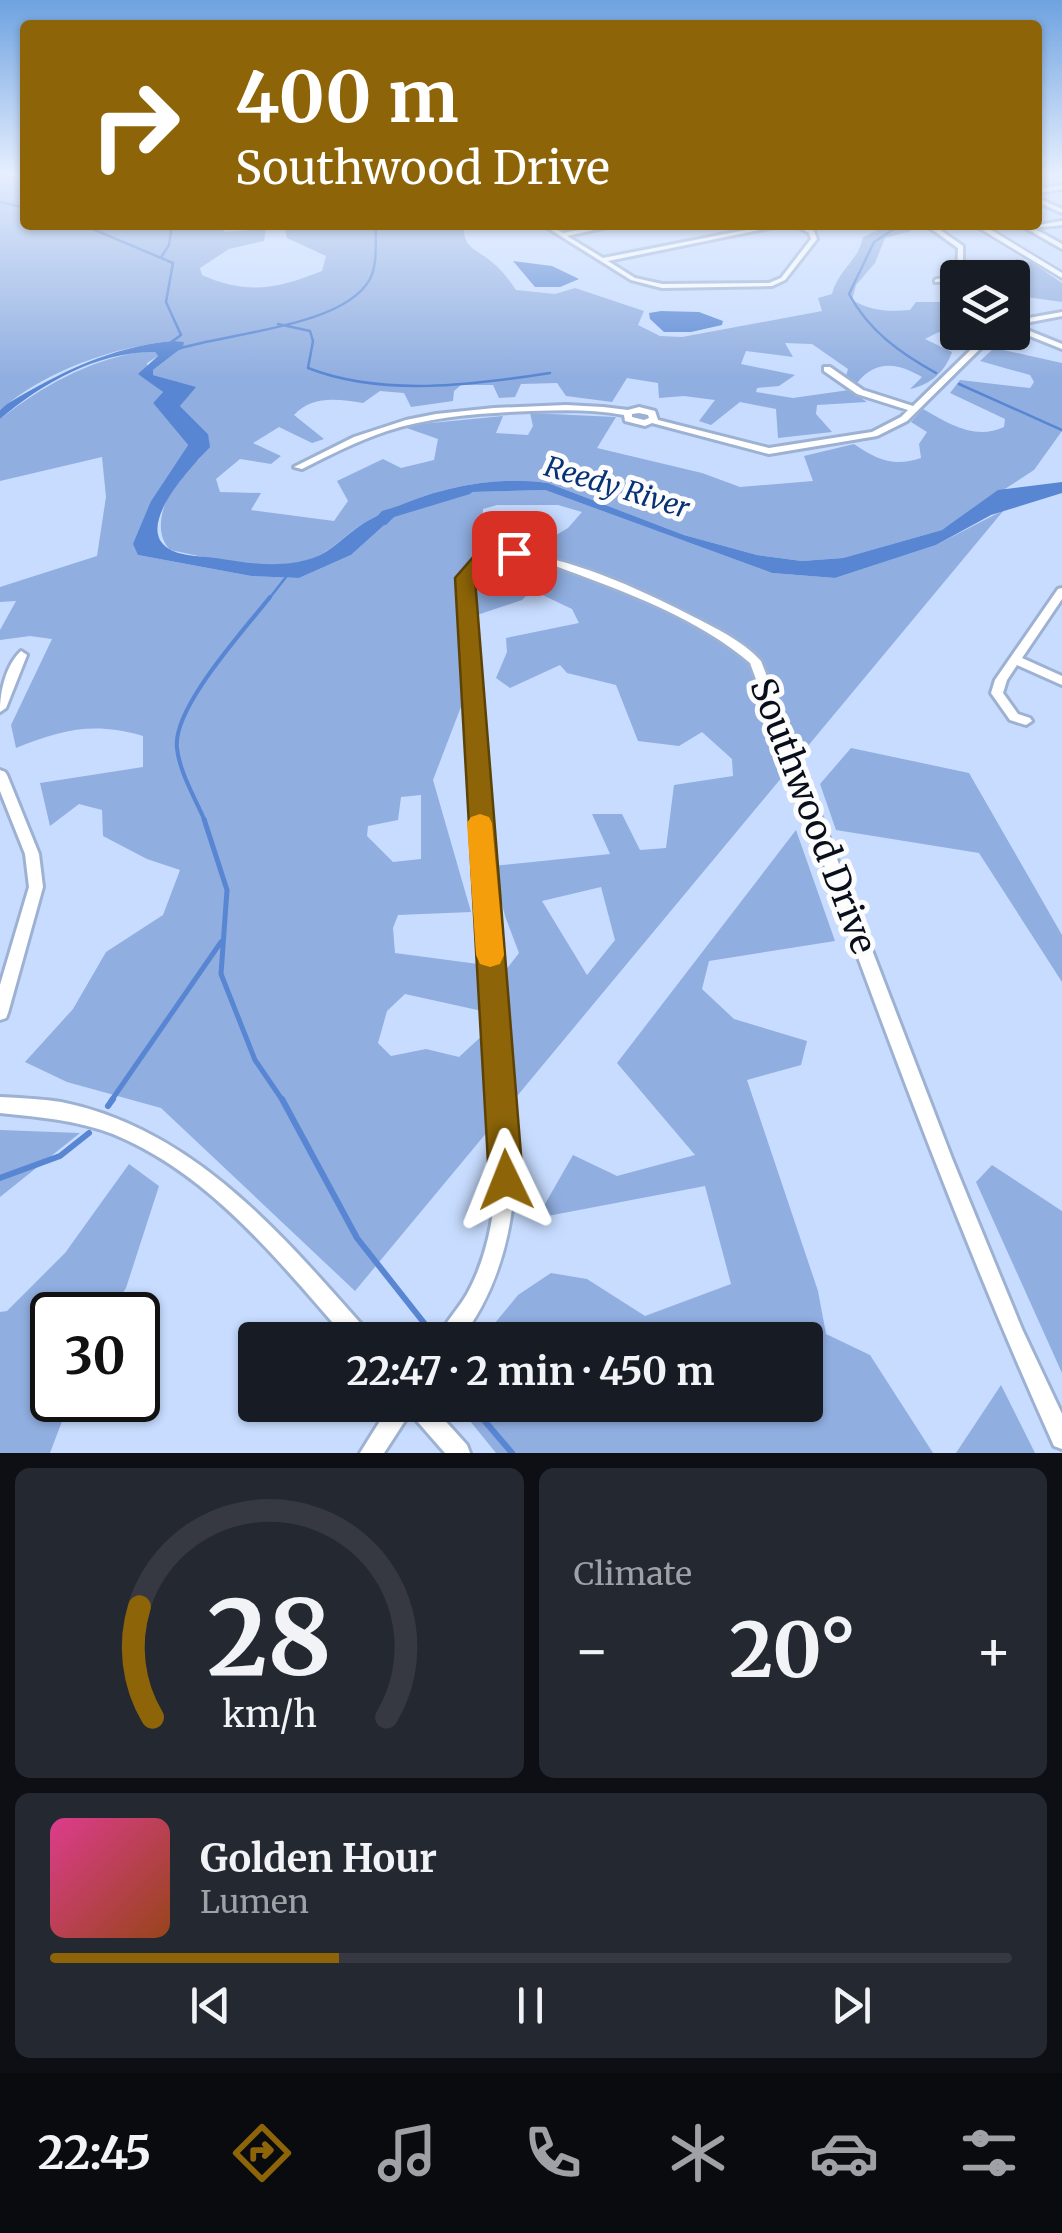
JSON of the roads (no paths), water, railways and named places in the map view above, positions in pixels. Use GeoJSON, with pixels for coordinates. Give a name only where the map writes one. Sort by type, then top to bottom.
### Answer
{"type":"FeatureCollection","features":[{"type":"Feature","properties":{"kind":"main road"},"geometry":{"type":"LineString","coordinates":[[1006,242],[1062,276]]}},
{"type":"Feature","properties":{"kind":"street"},"geometry":{"type":"LineString","coordinates":[[573,242],[638,281],[657,286],[764,286],[783,279],[813,242]]}},
{"type":"Feature","properties":{"kind":"street"},"geometry":{"type":"LineString","coordinates":[[602,260],[695,242]]}},
{"type":"Feature","properties":{"kind":"street"},"geometry":{"type":"LineString","coordinates":[[1030,320],[1062,314]]}},
{"type":"Feature","properties":{"kind":"street"},"geometry":{"type":"LineString","coordinates":[[1030,332],[1062,347]]}},
{"type":"Feature","properties":{"kind":"street"},"geometry":{"type":"LineString","coordinates":[[300,468],[365,433],[436,415],[584,408],[628,414],[628,420],[635,423],[653,421],[753,449],[784,451],[874,434],[896,425],[975,350]]}},
{"type":"Feature","properties":{"kind":"street"},"geometry":{"type":"LineString","coordinates":[[827,369],[872,397],[914,409]]}},
{"type":"Feature","properties":{"kind":"street","name":"Southwood Drive"},"geometry":{"type":"LineString","coordinates":[[462,1322],[494,1261],[506,1180],[465,578],[482,559],[514,553],[545,560],[693,618],[731,640],[755,661],[944,1161],[1015,1336],[1062,1438]]}},
{"type":"Feature","properties":{"kind":"street"},"geometry":{"type":"LineString","coordinates":[[1026,721],[1014,716],[997,693],[1061,594]]}},
{"type":"Feature","properties":{"kind":"street"},"geometry":{"type":"LineString","coordinates":[[0,708],[21,655]]}},
{"type":"Feature","properties":{"kind":"street"},"geometry":{"type":"LineString","coordinates":[[1015,660],[1062,681]]}},
{"type":"Feature","properties":{"kind":"street"},"geometry":{"type":"LineString","coordinates":[[0,774],[32,854],[36,888],[0,1012]]}},
{"type":"Feature","properties":{"kind":"street"},"geometry":{"type":"LineString","coordinates":[[0,1105],[77,1114],[126,1129],[173,1153],[253,1218],[346,1322]]}},
{"type":"Feature","properties":{"kind":"street"},"geometry":{"type":"LineString","coordinates":[[371,1453],[391,1422]]}},
{"type":"Feature","properties":{"kind":"street"},"geometry":{"type":"LineString","coordinates":[[432,1422],[458,1453]]}},
{"type":"Feature","properties":{"kind":"waterway"},"geometry":{"type":"LineString","coordinates":[[123,242],[173,263],[166,302],[181,335],[170,343]]}},
{"type":"Feature","properties":{"kind":"waterway"},"geometry":{"type":"LineString","coordinates":[[162,256],[169,242]]}},
{"type":"Feature","properties":{"kind":"waterway"},"geometry":{"type":"LineString","coordinates":[[285,325],[336,308],[356,295],[373,273],[376,242]]}},
{"type":"Feature","properties":{"kind":"waterway"},"geometry":{"type":"LineString","coordinates":[[874,242],[849,294],[886,340],[936,373]]}},
{"type":"Feature","properties":{"kind":"waterway"},"geometry":{"type":"LineString","coordinates":[[278,324],[285,325]]}},
{"type":"Feature","properties":{"kind":"waterway"},"geometry":{"type":"LineString","coordinates":[[178,349],[285,325]]}},
{"type":"Feature","properties":{"kind":"waterway"},"geometry":{"type":"LineString","coordinates":[[285,325],[310,331],[313,341],[308,368],[366,383],[428,386],[550,373]]}},
{"type":"Feature","properties":{"kind":"waterway"},"geometry":{"type":"LineString","coordinates":[[959,384],[1062,430]]}},
{"type":"Feature","properties":{"kind":"waterway","name":"Reedy River"},"geometry":{"type":"LineString","coordinates":[[380,522],[388,514],[465,491]]}},
{"type":"Feature","properties":{"kind":"waterway"},"geometry":{"type":"LineString","coordinates":[[268,600],[286,577]]}},
{"type":"Feature","properties":{"kind":"waterway"},"geometry":{"type":"LineString","coordinates":[[205,821],[181,766],[179,731],[212,670],[270,597]]}},
{"type":"Feature","properties":{"kind":"waterway"},"geometry":{"type":"LineString","coordinates":[[204,819],[227,890],[221,974],[255,1060],[283,1101]]}},
{"type":"Feature","properties":{"kind":"waterway"},"geometry":{"type":"LineString","coordinates":[[111,1101],[221,942]]}},
{"type":"Feature","properties":{"kind":"waterway"},"geometry":{"type":"LineString","coordinates":[[108,1106],[113,1099]]}},
{"type":"Feature","properties":{"kind":"waterway"},"geometry":{"type":"LineString","coordinates":[[282,1099],[357,1238],[423,1322]]}},
{"type":"Feature","properties":{"kind":"waterway"},"geometry":{"type":"LineString","coordinates":[[0,1178],[60,1156],[89,1133]]}},
{"type":"Feature","properties":{"kind":"waterway"},"geometry":{"type":"LineString","coordinates":[[486,1422],[512,1453]]}}]}
